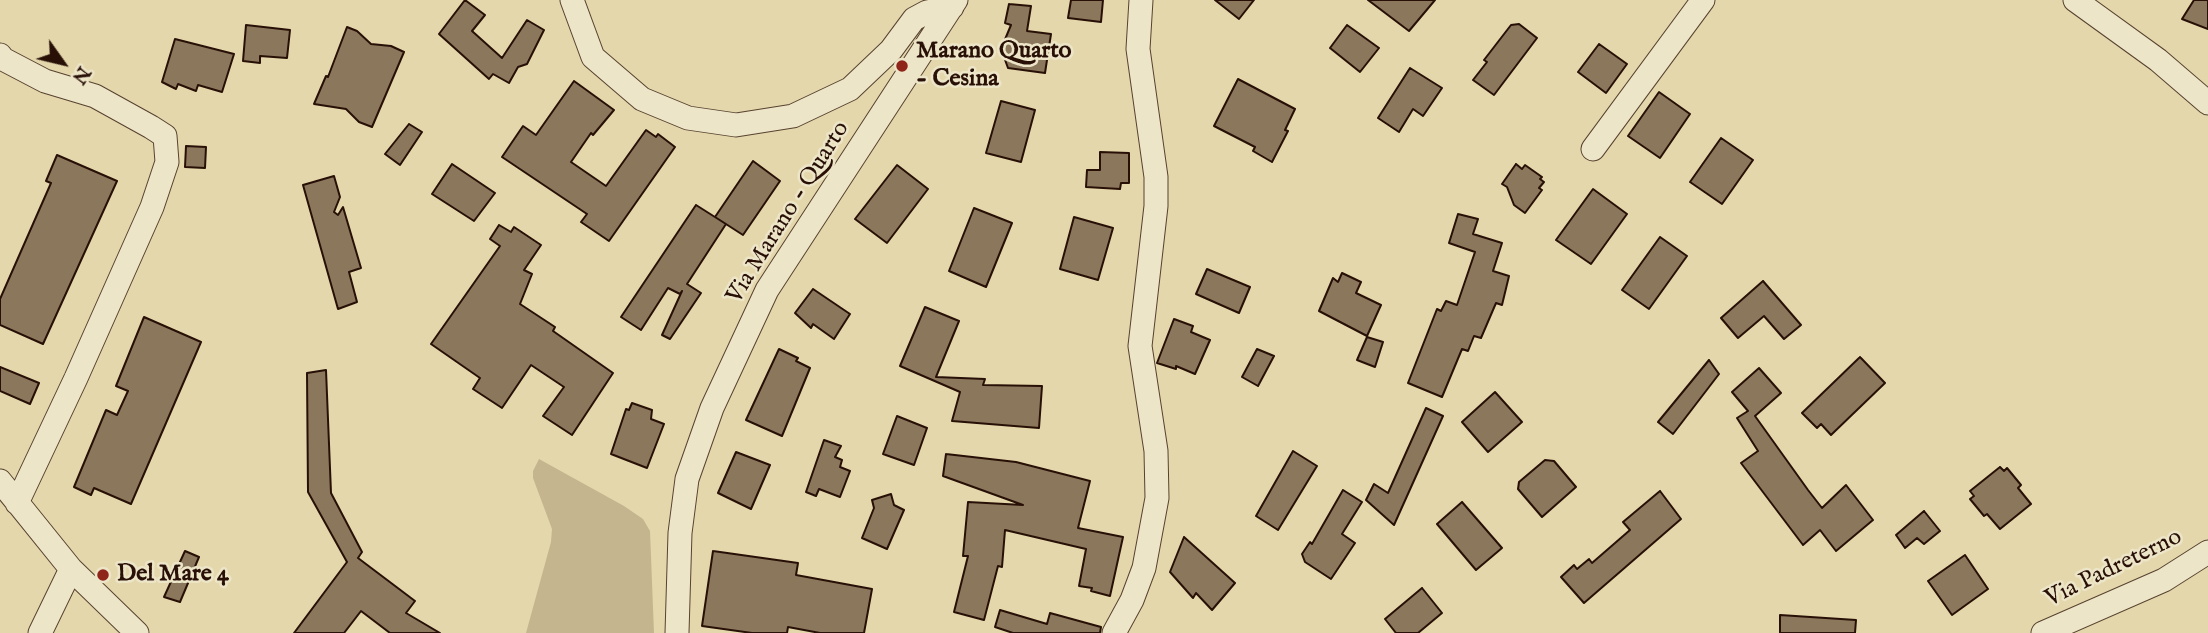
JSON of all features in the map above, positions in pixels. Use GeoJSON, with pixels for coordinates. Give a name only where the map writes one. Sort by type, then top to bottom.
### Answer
{"type":"FeatureCollection","features":[{"type":"Feature","properties":{"kind":"street"},"geometry":{"type":"LineString","coordinates":[[572,0],[593,57],[642,99],[688,118],[736,125],[793,116],[850,89],[891,50],[914,19],[954,4]]}},
{"type":"Feature","properties":{"kind":"street"},"geometry":{"type":"LineString","coordinates":[[1114,633],[1132,600],[1144,568],[1157,498],[1156,451],[1140,346],[1156,196],[1138,49],[1141,0]]}},
{"type":"Feature","properties":{"kind":"street"},"geometry":{"type":"LineString","coordinates":[[1593,149],[1703,0]]}},
{"type":"Feature","properties":{"kind":"street"},"geometry":{"type":"LineString","coordinates":[[2075,0],[2158,60],[2208,103]]}},
{"type":"Feature","properties":{"kind":"street","name":"Via Marano - Quarto"},"geometry":{"type":"LineString","coordinates":[[677,633],[680,533],[687,480],[712,408],[767,290],[954,4]]}},
{"type":"Feature","properties":{"kind":"street"},"geometry":{"type":"LineString","coordinates":[[0,55],[45,81],[94,96],[151,127],[164,136],[167,162],[152,207],[17,503]]}},
{"type":"Feature","properties":{"kind":"street"},"geometry":{"type":"LineString","coordinates":[[0,481],[71,569],[137,633]]}},
{"type":"Feature","properties":{"kind":"street","name":"Via Padreterno"},"geometry":{"type":"LineString","coordinates":[[2043,633],[2164,580],[2208,552]]}},
{"type":"Feature","properties":{"kind":"street"},"geometry":{"type":"LineString","coordinates":[[40,633],[71,569]]}},
{"type":"Feature","properties":{"kind":"shaded area"},"geometry":{"type":"Polygon","coordinates":[[[539,459],[643,519],[650,531],[654,633],[526,633],[551,542],[552,529],[533,478],[533,471],[539,459]]]}},
{"type":"Feature","properties":{"kind":"building"},"geometry":{"type":"Polygon","coordinates":[[[465,0],[485,15],[472,31],[502,58],[527,20],[544,30],[527,64],[518,67],[509,83],[493,74],[489,79],[439,34],[465,0]]]}},
{"type":"Feature","properties":{"kind":"building"},"geometry":{"type":"Polygon","coordinates":[[[1071,0],[1103,0],[1101,22],[1068,18],[1071,0]]]}},
{"type":"Feature","properties":{"kind":"building"},"geometry":{"type":"Polygon","coordinates":[[[1215,0],[1254,0],[1239,19],[1215,0]]]}},
{"type":"Feature","properties":{"kind":"building"},"geometry":{"type":"Polygon","coordinates":[[[1368,0],[1435,0],[1409,31],[1368,0]]]}},
{"type":"Feature","properties":{"kind":"building"},"geometry":{"type":"Polygon","coordinates":[[[2194,0],[2208,0],[2208,29],[2182,19],[2194,0]]]}},
{"type":"Feature","properties":{"kind":"building"},"geometry":{"type":"Polygon","coordinates":[[[1009,4],[1031,6],[1027,31],[1051,34],[1045,73],[1008,68],[1001,49],[1011,25],[1005,23],[1009,4]]]}},
{"type":"Feature","properties":{"kind":"building"},"geometry":{"type":"Polygon","coordinates":[[[1519,24],[1537,38],[1494,95],[1473,80],[1487,62],[1484,60],[1511,25],[1519,24]]]}},
{"type":"Feature","properties":{"kind":"building"},"geometry":{"type":"Polygon","coordinates":[[[246,25],[290,30],[287,58],[260,56],[260,63],[243,61],[246,25]]]}},
{"type":"Feature","properties":{"kind":"building"},"geometry":{"type":"Polygon","coordinates":[[[1347,25],[1379,48],[1360,72],[1330,48],[1347,25]]]}},
{"type":"Feature","properties":{"kind":"building"},"geometry":{"type":"Polygon","coordinates":[[[347,27],[357,31],[371,44],[391,46],[404,52],[372,127],[359,122],[346,109],[314,104],[326,76],[328,77],[347,27]]]}},
{"type":"Feature","properties":{"kind":"building"},"geometry":{"type":"Polygon","coordinates":[[[175,39],[234,54],[222,92],[198,85],[196,91],[178,84],[176,89],[162,82],[175,39]]]}},
{"type":"Feature","properties":{"kind":"building"},"geometry":{"type":"Polygon","coordinates":[[[1599,44],[1627,64],[1606,93],[1578,72],[1599,44]]]}},
{"type":"Feature","properties":{"kind":"building"},"geometry":{"type":"Polygon","coordinates":[[[1410,68],[1442,88],[1423,116],[1413,109],[1399,132],[1378,118],[1410,68]]]}},
{"type":"Feature","properties":{"kind":"building"},"geometry":{"type":"Polygon","coordinates":[[[1238,79],[1295,109],[1285,130],[1288,131],[1272,162],[1253,151],[1255,147],[1214,126],[1238,79]]]}},
{"type":"Feature","properties":{"kind":"building"},"geometry":{"type":"Polygon","coordinates":[[[574,81],[614,110],[593,135],[591,133],[571,162],[606,186],[646,130],[656,137],[658,134],[675,147],[609,241],[581,222],[587,214],[502,157],[523,126],[536,135],[574,81]]]}},
{"type":"Feature","properties":{"kind":"building"},"geometry":{"type":"Polygon","coordinates":[[[1659,92],[1690,114],[1660,158],[1628,136],[1659,92]]]}},
{"type":"Feature","properties":{"kind":"building"},"geometry":{"type":"Polygon","coordinates":[[[1001,101],[1035,110],[1021,162],[986,153],[1001,101]]]}},
{"type":"Feature","properties":{"kind":"building"},"geometry":{"type":"Polygon","coordinates":[[[409,124],[422,132],[400,165],[385,154],[409,124]]]}},
{"type":"Feature","properties":{"kind":"building"},"geometry":{"type":"Polygon","coordinates":[[[1721,138],[1753,160],[1722,204],[1690,182],[1721,138]]]}},
{"type":"Feature","properties":{"kind":"building"},"geometry":{"type":"Polygon","coordinates":[[[186,146],[206,147],[205,168],[185,167],[186,146]]]}},
{"type":"Feature","properties":{"kind":"building"},"geometry":{"type":"Polygon","coordinates":[[[1100,152],[1129,153],[1129,183],[1121,183],[1120,189],[1086,187],[1087,170],[1100,170],[1100,152]]]}},
{"type":"Feature","properties":{"kind":"building"},"geometry":{"type":"Polygon","coordinates":[[[57,155],[117,181],[43,344],[0,325],[0,299],[51,183],[46,181],[57,155]]]}},
{"type":"Feature","properties":{"kind":"building"},"geometry":{"type":"Polygon","coordinates":[[[753,161],[780,181],[743,235],[715,217],[753,161]]]}},
{"type":"Feature","properties":{"kind":"building"},"geometry":{"type":"Polygon","coordinates":[[[452,164],[495,193],[474,221],[432,194],[452,164]]]}},
{"type":"Feature","properties":{"kind":"building"},"geometry":{"type":"Polygon","coordinates":[[[1516,164],[1522,169],[1525,165],[1542,177],[1540,179],[1544,182],[1539,188],[1542,190],[1525,213],[1514,205],[1507,187],[1502,184],[1516,164]]]}},
{"type":"Feature","properties":{"kind":"building"},"geometry":{"type":"Polygon","coordinates":[[[897,165],[928,189],[887,243],[855,219],[897,165]]]}},
{"type":"Feature","properties":{"kind":"building"},"geometry":{"type":"Polygon","coordinates":[[[334,176],[340,197],[334,212],[338,215],[343,207],[361,268],[349,272],[357,302],[338,309],[303,185],[334,176]]]}},
{"type":"Feature","properties":{"kind":"building"},"geometry":{"type":"Polygon","coordinates":[[[1593,189],[1627,214],[1591,264],[1556,240],[1593,189]]]}},
{"type":"Feature","properties":{"kind":"building"},"geometry":{"type":"Polygon","coordinates":[[[696,205],[726,224],[687,284],[701,293],[670,339],[662,335],[682,291],[680,294],[668,288],[641,330],[621,317],[696,205]]]}},
{"type":"Feature","properties":{"kind":"building"},"geometry":{"type":"Polygon","coordinates":[[[974,208],[1012,223],[986,287],[949,271],[974,208]]]}},
{"type":"Feature","properties":{"kind":"building"},"geometry":{"type":"Polygon","coordinates":[[[1458,214],[1478,219],[1473,234],[1502,243],[1493,271],[1509,276],[1502,305],[1496,303],[1481,338],[1474,336],[1468,351],[1462,349],[1442,397],[1408,383],[1437,309],[1441,311],[1446,301],[1457,305],[1475,252],[1449,243],[1458,214]]]}},
{"type":"Feature","properties":{"kind":"building"},"geometry":{"type":"Polygon","coordinates":[[[1074,217],[1113,228],[1098,280],[1060,269],[1074,217]]]}},
{"type":"Feature","properties":{"kind":"building"},"geometry":{"type":"Polygon","coordinates":[[[499,225],[511,232],[514,227],[541,245],[524,270],[532,274],[520,304],[555,327],[553,331],[613,373],[572,435],[543,416],[564,387],[531,365],[502,408],[473,389],[480,378],[431,344],[500,246],[490,239],[499,225]]]}},
{"type":"Feature","properties":{"kind":"building"},"geometry":{"type":"Polygon","coordinates":[[[1660,237],[1687,256],[1649,309],[1622,290],[1660,237]]]}},
{"type":"Feature","properties":{"kind":"building"},"geometry":{"type":"Polygon","coordinates":[[[1207,269],[1250,287],[1239,313],[1196,294],[1207,269]]]}},
{"type":"Feature","properties":{"kind":"building"},"geometry":{"type":"Polygon","coordinates":[[[1342,273],[1361,282],[1356,293],[1381,305],[1367,336],[1319,311],[1333,278],[1338,282],[1342,273]]]}},
{"type":"Feature","properties":{"kind":"building"},"geometry":{"type":"Polygon","coordinates":[[[1763,281],[1801,325],[1784,339],[1764,316],[1738,338],[1721,318],[1763,281]]]}},
{"type":"Feature","properties":{"kind":"building"},"geometry":{"type":"Polygon","coordinates":[[[813,289],[850,314],[834,339],[813,324],[811,328],[795,313],[813,289]]]}},
{"type":"Feature","properties":{"kind":"building"},"geometry":{"type":"Polygon","coordinates":[[[925,307],[959,321],[936,377],[985,379],[983,385],[1042,386],[1039,428],[952,421],[960,392],[900,366],[925,307]]]}},
{"type":"Feature","properties":{"kind":"building"},"geometry":{"type":"Polygon","coordinates":[[[144,317],[201,342],[131,504],[94,488],[91,495],[74,487],[106,410],[117,415],[128,391],[116,386],[144,317]]]}},
{"type":"Feature","properties":{"kind":"building"},"geometry":{"type":"Polygon","coordinates":[[[1174,319],[1193,326],[1191,332],[1210,340],[1195,374],[1176,366],[1176,369],[1157,363],[1174,319]]]}},
{"type":"Feature","properties":{"kind":"building"},"geometry":{"type":"Polygon","coordinates":[[[1367,337],[1383,342],[1375,367],[1357,360],[1367,337]]]}},
{"type":"Feature","properties":{"kind":"building"},"geometry":{"type":"Polygon","coordinates":[[[779,349],[798,358],[796,361],[810,368],[782,436],[746,420],[779,349]]]}},
{"type":"Feature","properties":{"kind":"building"},"geometry":{"type":"Polygon","coordinates":[[[1257,349],[1274,356],[1258,386],[1242,377],[1257,349]]]}},
{"type":"Feature","properties":{"kind":"building"},"geometry":{"type":"Polygon","coordinates":[[[1860,357],[1885,383],[1831,435],[1821,424],[1817,428],[1802,413],[1860,357]]]}},
{"type":"Feature","properties":{"kind":"building"},"geometry":{"type":"Polygon","coordinates":[[[1709,360],[1719,374],[1673,434],[1658,422],[1709,360]]]}},
{"type":"Feature","properties":{"kind":"building"},"geometry":{"type":"Polygon","coordinates":[[[0,367],[39,383],[30,404],[0,391],[0,367]]]}},
{"type":"Feature","properties":{"kind":"building"},"geometry":{"type":"Polygon","coordinates":[[[1759,368],[1781,393],[1755,416],[1808,490],[1822,508],[1846,485],[1873,520],[1836,551],[1820,530],[1803,545],[1741,463],[1758,451],[1737,418],[1748,411],[1732,392],[1759,368]]]}},
{"type":"Feature","properties":{"kind":"building"},"geometry":{"type":"Polygon","coordinates":[[[326,370],[331,493],[362,552],[358,558],[415,601],[406,613],[440,633],[390,633],[361,611],[344,633],[294,633],[347,562],[308,492],[307,373],[326,370]]]}},
{"type":"Feature","properties":{"kind":"building"},"geometry":{"type":"Polygon","coordinates":[[[1495,392],[1522,422],[1488,452],[1462,422],[1495,392]]]}},
{"type":"Feature","properties":{"kind":"building"},"geometry":{"type":"Polygon","coordinates":[[[632,403],[652,410],[651,419],[664,424],[647,468],[611,454],[626,409],[629,410],[632,403]]]}},
{"type":"Feature","properties":{"kind":"building"},"geometry":{"type":"Polygon","coordinates":[[[1426,408],[1443,416],[1394,525],[1366,500],[1374,484],[1388,493],[1426,408]]]}},
{"type":"Feature","properties":{"kind":"building"},"geometry":{"type":"Polygon","coordinates":[[[897,416],[927,428],[914,465],[883,454],[897,416]]]}},
{"type":"Feature","properties":{"kind":"building"},"geometry":{"type":"Polygon","coordinates":[[[824,440],[841,446],[835,457],[842,460],[840,467],[850,471],[840,497],[819,489],[816,496],[806,492],[824,440]]]}},
{"type":"Feature","properties":{"kind":"building"},"geometry":{"type":"Polygon","coordinates":[[[1293,451],[1317,466],[1278,530],[1256,516],[1293,451]]]}},
{"type":"Feature","properties":{"kind":"building"},"geometry":{"type":"Polygon","coordinates":[[[736,452],[770,465],[751,509],[718,493],[736,452]]]}},
{"type":"Feature","properties":{"kind":"building"},"geometry":{"type":"Polygon","coordinates":[[[946,454],[1016,462],[1090,481],[1078,528],[1123,537],[1110,596],[1079,586],[1086,549],[1005,530],[1002,567],[998,566],[984,620],[954,612],[968,556],[963,556],[968,502],[1023,505],[943,476],[946,454]]]}},
{"type":"Feature","properties":{"kind":"building"},"geometry":{"type":"Polygon","coordinates":[[[1545,460],[1554,461],[1576,487],[1542,517],[1518,489],[1519,482],[1545,460]]]}},
{"type":"Feature","properties":{"kind":"building"},"geometry":{"type":"Polygon","coordinates":[[[2000,467],[2004,471],[2007,468],[2021,485],[2018,488],[2031,504],[2000,529],[1987,514],[1984,516],[1970,499],[1974,496],[1970,491],[2000,467]]]}},
{"type":"Feature","properties":{"kind":"building"},"geometry":{"type":"Polygon","coordinates":[[[1343,490],[1362,502],[1342,534],[1355,543],[1331,579],[1305,562],[1302,554],[1310,542],[1312,544],[1343,490]]]}},
{"type":"Feature","properties":{"kind":"building"},"geometry":{"type":"Polygon","coordinates":[[[1660,491],[1681,519],[1584,603],[1561,577],[1574,565],[1577,569],[1589,559],[1592,563],[1630,530],[1623,522],[1660,491]]]}},
{"type":"Feature","properties":{"kind":"building"},"geometry":{"type":"Polygon","coordinates":[[[891,494],[894,505],[904,510],[887,549],[862,538],[874,508],[872,500],[891,494]]]}},
{"type":"Feature","properties":{"kind":"building"},"geometry":{"type":"Polygon","coordinates":[[[1462,502],[1502,548],[1476,570],[1437,524],[1462,502]]]}},
{"type":"Feature","properties":{"kind":"building"},"geometry":{"type":"Polygon","coordinates":[[[1924,511],[1940,531],[1924,544],[1917,538],[1905,548],[1896,535],[1924,511]]]}},
{"type":"Feature","properties":{"kind":"building"},"geometry":{"type":"Polygon","coordinates":[[[1184,537],[1235,583],[1212,610],[1196,593],[1193,598],[1170,572],[1184,537]]]}},
{"type":"Feature","properties":{"kind":"building"},"geometry":{"type":"Polygon","coordinates":[[[185,551],[199,557],[180,602],[164,597],[185,551]]]}},
{"type":"Feature","properties":{"kind":"building"},"geometry":{"type":"Polygon","coordinates":[[[713,551],[798,563],[796,575],[872,589],[864,633],[820,633],[788,627],[787,633],[752,633],[702,626],[713,551]]]}},
{"type":"Feature","properties":{"kind":"building"},"geometry":{"type":"Polygon","coordinates":[[[1965,555],[1988,589],[1952,615],[1928,581],[1965,555]]]}},
{"type":"Feature","properties":{"kind":"building"},"geometry":{"type":"Polygon","coordinates":[[[1422,588],[1442,613],[1418,633],[1396,633],[1385,619],[1422,588]]]}},
{"type":"Feature","properties":{"kind":"building"},"geometry":{"type":"Polygon","coordinates":[[[1000,610],[1047,624],[1050,613],[1101,627],[1100,633],[1013,633],[995,627],[1000,610]]]}},
{"type":"Feature","properties":{"kind":"building"},"geometry":{"type":"Polygon","coordinates":[[[1780,615],[1856,620],[1855,633],[1780,633],[1780,615]]]}},
{"type":"Feature","properties":{"kind":"place","name":"Marano Quarto - Cesina"},"geometry":{"type":"Point","coordinates":[902,66]}},
{"type":"Feature","properties":{"kind":"place","name":"Del Mare 4"},"geometry":{"type":"Point","coordinates":[103,575]}}]}
